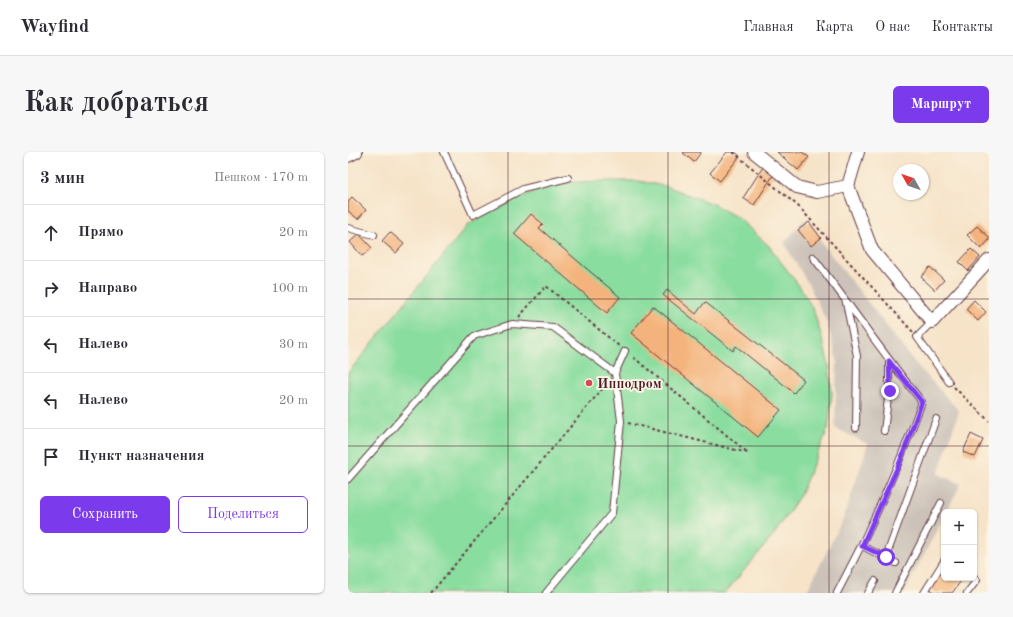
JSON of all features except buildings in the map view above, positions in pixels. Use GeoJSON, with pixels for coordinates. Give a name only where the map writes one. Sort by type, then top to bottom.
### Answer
{"type":"FeatureCollection","features":[{"type":"Feature","properties":{"kind":"street"},"geometry":{"type":"LineString","coordinates":[[348,156],[356,152]]}},
{"type":"Feature","properties":{"kind":"street"},"geometry":{"type":"LineString","coordinates":[[754,152],[797,188],[817,192],[848,186]]}},
{"type":"Feature","properties":{"kind":"street"},"geometry":{"type":"LineString","coordinates":[[858,152],[848,186],[872,250],[932,322],[989,260]]}},
{"type":"Feature","properties":{"kind":"lane"},"geometry":{"type":"LineString","coordinates":[[444,152],[473,215],[523,190],[568,178]]}},
{"type":"Feature","properties":{"kind":"lane"},"geometry":{"type":"LineString","coordinates":[[348,228],[374,235]]}},
{"type":"Feature","properties":{"kind":"lane"},"geometry":{"type":"LineString","coordinates":[[813,257],[846,300],[889,361],[922,402],[900,462],[862,546],[837,593]]}},
{"type":"Feature","properties":{"kind":"lane"},"geometry":{"type":"LineString","coordinates":[[846,300],[857,356],[856,428]]}},
{"type":"Feature","properties":{"kind":"lane"},"geometry":{"type":"LineString","coordinates":[[932,322],[917,337],[949,382]]}},
{"type":"Feature","properties":{"kind":"lane"},"geometry":{"type":"LineString","coordinates":[[348,479],[474,336],[512,324],[553,328],[615,373]]}},
{"type":"Feature","properties":{"kind":"lane"},"geometry":{"type":"LineString","coordinates":[[546,593],[612,513],[621,422],[615,373],[625,351]]}},
{"type":"Feature","properties":{"kind":"lane"},"geometry":{"type":"LineString","coordinates":[[884,431],[890,391],[889,361]]}},
{"type":"Feature","properties":{"kind":"lane"},"geometry":{"type":"LineString","coordinates":[[886,557],[936,419]]}},
{"type":"Feature","properties":{"kind":"lane"},"geometry":{"type":"LineString","coordinates":[[895,593],[909,569],[941,503]]}},
{"type":"Feature","properties":{"kind":"lane"},"geometry":{"type":"LineString","coordinates":[[862,546],[896,563]]}},
{"type":"Feature","properties":{"kind":"lane"},"geometry":{"type":"LineString","coordinates":[[924,593],[941,566]]}},
{"type":"Feature","properties":{"kind":"lane"},"geometry":{"type":"LineString","coordinates":[[868,593],[875,581]]}},
{"type":"Feature","properties":{"kind":"lane"},"geometry":{"type":"LineString","coordinates":[[967,593],[976,581]]}},
{"type":"Feature","properties":{"kind":"path"},"geometry":{"type":"LineString","coordinates":[[733,152],[798,206],[917,337]]}},
{"type":"Feature","properties":{"kind":"path"},"geometry":{"type":"LineString","coordinates":[[512,324],[546,286],[748,453],[621,422]]}},
{"type":"Feature","properties":{"kind":"path"},"geometry":{"type":"LineString","coordinates":[[431,593],[615,373]]}},
{"type":"Feature","properties":{"kind":"path"},"geometry":{"type":"LineString","coordinates":[[949,382],[989,421]]}},
{"type":"Feature","properties":{"kind":"shaded area"},"geometry":{"type":"Polygon","coordinates":[[[804,220],[915,363],[959,411],[938,474],[961,484],[948,509],[941,509],[941,522],[904,593],[806,593],[844,517],[868,444],[835,428],[837,360],[827,322],[809,285],[784,243],[804,220]]]}},
{"type":"Feature","properties":{"kind":"green space","name":"Ипподром"},"geometry":{"type":"Polygon","coordinates":[[[638,181],[665,186],[713,204],[738,218],[768,245],[800,287],[813,309],[822,338],[829,366],[832,394],[828,429],[800,495],[773,536],[725,593],[348,593],[348,373],[468,225],[523,196],[550,186],[574,182],[638,181]]]}},
{"type":"Feature","properties":{"kind":"place","name":"Ипподром"},"geometry":{"type":"Point","coordinates":[589,383]}},
{"type":"Feature","properties":{"kind":"route"},"geometry":{"type":"LineString","coordinates":[[886,557],[862,546],[900,462],[922,402],[889,361],[890,391]]}}]}
